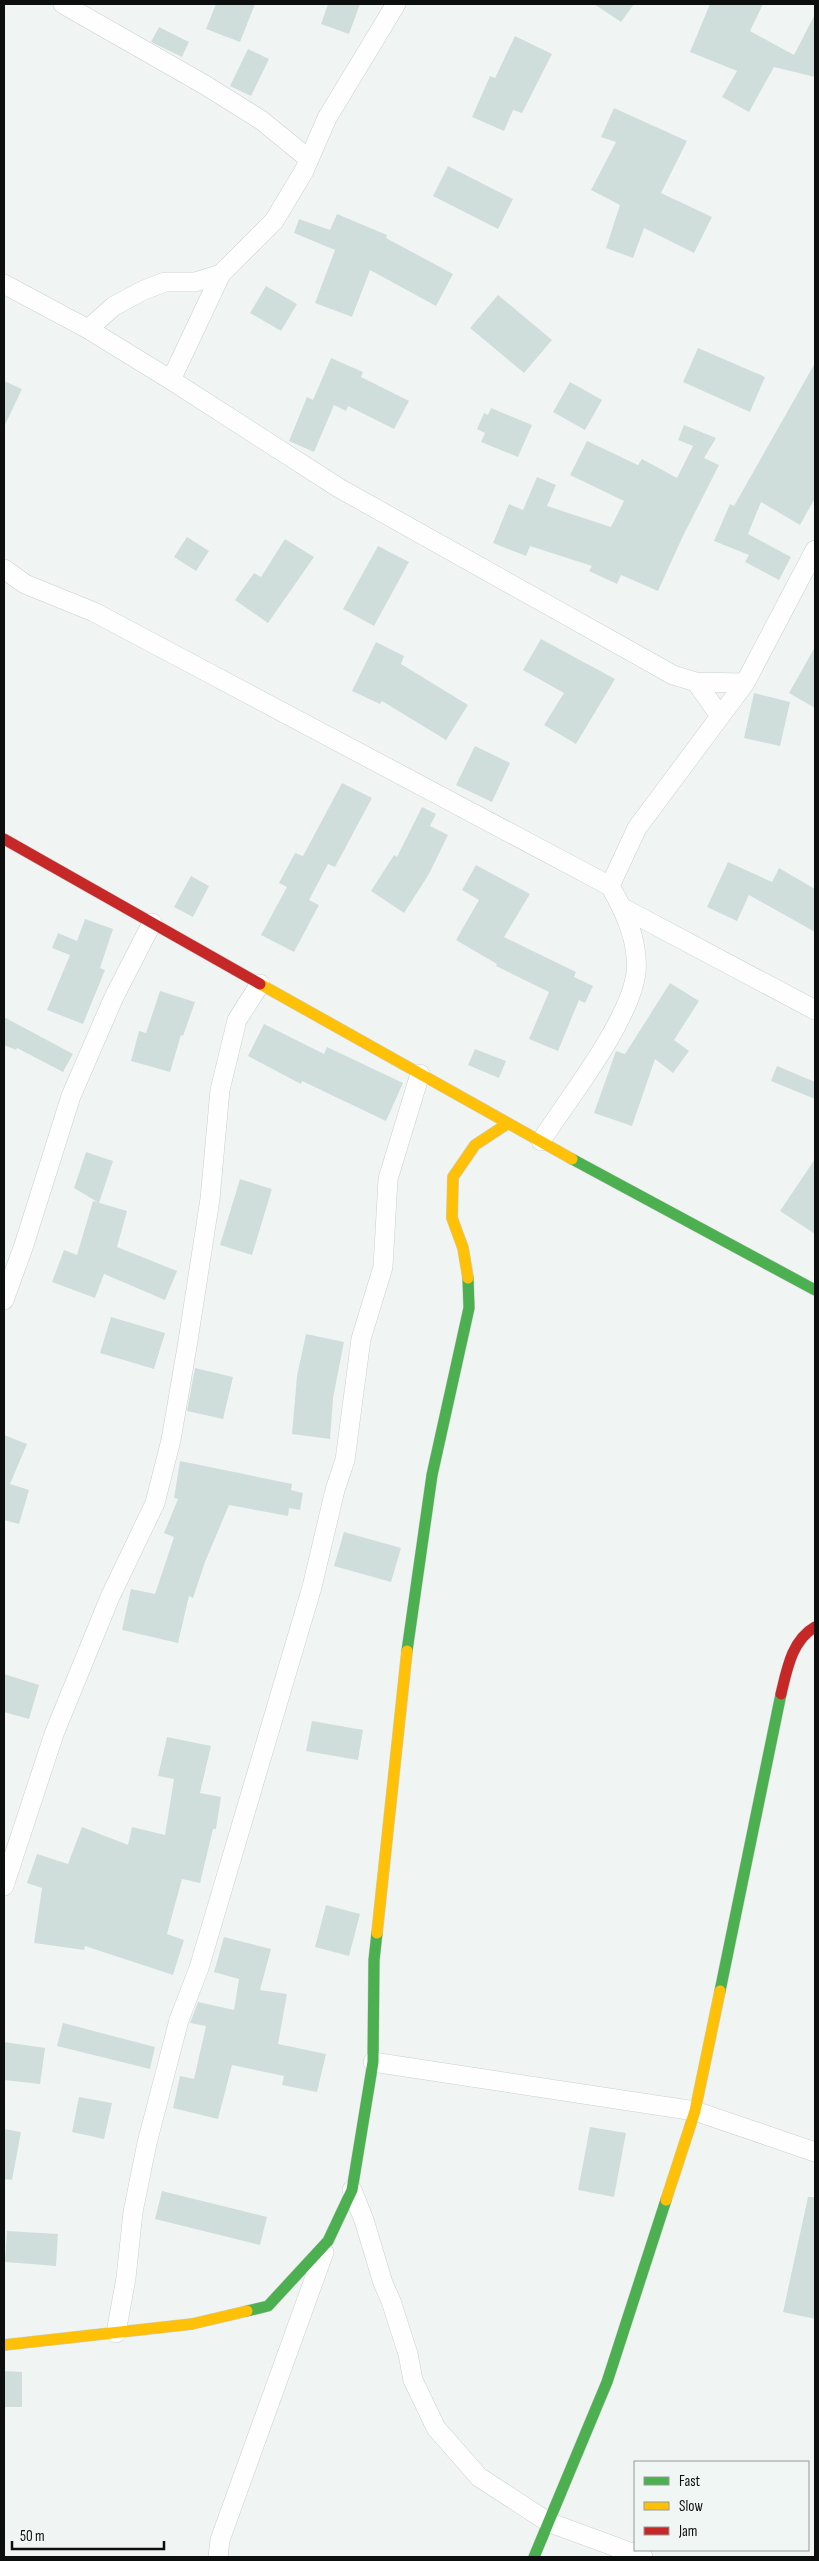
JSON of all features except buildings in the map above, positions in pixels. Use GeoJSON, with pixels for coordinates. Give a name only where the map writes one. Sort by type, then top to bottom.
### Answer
{"type":"FeatureCollection","features":[{"type":"Feature","properties":{"kind":"street"},"geometry":{"type":"LineString","coordinates":[[62,4],[262,120],[309,159]]}},
{"type":"Feature","properties":{"kind":"street"},"geometry":{"type":"LineString","coordinates":[[171,380],[221,274],[274,221],[309,159],[326,118],[396,4]]}},
{"type":"Feature","properties":{"kind":"street"},"geometry":{"type":"LineString","coordinates":[[88,329],[114,306],[165,282],[195,282],[221,274]]}},
{"type":"Feature","properties":{"kind":"street"},"geometry":{"type":"LineString","coordinates":[[4,284],[88,329],[339,488],[673,675],[696,682],[745,682]]}},
{"type":"Feature","properties":{"kind":"street"},"geometry":{"type":"LineString","coordinates":[[610,886],[637,828],[745,682],[815,550]]}},
{"type":"Feature","properties":{"kind":"street"},"geometry":{"type":"LineString","coordinates":[[4,569],[25,584],[94,612],[610,886],[623,908],[633,939],[636,973],[621,1019],[541,1141]]}},
{"type":"Feature","properties":{"kind":"street"},"geometry":{"type":"LineString","coordinates":[[696,682],[720,716]]}},
{"type":"Feature","properties":{"kind":"street"},"geometry":{"type":"LineString","coordinates":[[4,839],[507,1124],[815,1290]]}},
{"type":"Feature","properties":{"kind":"street"},"geometry":{"type":"LineString","coordinates":[[623,908],[815,1010]]}},
{"type":"Feature","properties":{"kind":"street"},"geometry":{"type":"LineString","coordinates":[[4,1300],[71,1096],[114,996],[152,923]]}},
{"type":"Feature","properties":{"kind":"street"},"geometry":{"type":"LineString","coordinates":[[4,1886],[54,1734],[110,1598],[155,1503],[171,1440],[190,1327],[210,1199],[220,1090],[236,1020],[260,984]]}},
{"type":"Feature","properties":{"kind":"street"},"geometry":{"type":"LineString","coordinates":[[116,2333],[126,2278],[133,2212],[147,2143],[180,2020],[199,1968],[312,1587],[335,1490],[345,1460],[361,1339],[383,1267],[388,1179],[420,1074]]}},
{"type":"Feature","properties":{"kind":"street"},"geometry":{"type":"LineString","coordinates":[[218,2557],[220,2540],[299,2318],[328,2241],[352,2190],[373,2062],[374,1960],[404,1675],[432,1475],[469,1308],[469,1283],[463,1248],[452,1218],[453,1176],[475,1145],[507,1124]]}},
{"type":"Feature","properties":{"kind":"street"},"geometry":{"type":"LineString","coordinates":[[534,2557],[607,2382],[695,2111],[784,1681],[792,1650],[807,1630],[815,1627]]}},
{"type":"Feature","properties":{"kind":"street"},"geometry":{"type":"LineString","coordinates":[[373,2062],[695,2111],[815,2152]]}},
{"type":"Feature","properties":{"kind":"street"},"geometry":{"type":"LineString","coordinates":[[352,2190],[364,2220],[383,2284],[391,2301],[408,2354],[413,2380],[436,2428],[479,2477],[548,2522],[643,2557]]}},
{"type":"Feature","properties":{"kind":"street"},"geometry":{"type":"LineString","coordinates":[[4,2346],[192,2324],[268,2306],[328,2241]]}},
{"type":"Feature","properties":{"kind":"street"},"geometry":{"type":"LineString","coordinates":[[268,2306],[299,2318]]}},
{"type":"Feature","properties":{"kind":"traffic: fast"},"geometry":{"type":"LineString","coordinates":[[572,1159],[815,1290]]}},
{"type":"Feature","properties":{"kind":"traffic: fast"},"geometry":{"type":"LineString","coordinates":[[407,1651],[432,1475],[469,1308],[468,1278]]}},
{"type":"Feature","properties":{"kind":"traffic: fast"},"geometry":{"type":"LineString","coordinates":[[720,1991],[781,1694]]}},
{"type":"Feature","properties":{"kind":"traffic: fast"},"geometry":{"type":"LineString","coordinates":[[247,2311],[268,2306],[328,2241],[352,2190],[373,2062],[374,1960],[377,1933]]}},
{"type":"Feature","properties":{"kind":"traffic: fast"},"geometry":{"type":"LineString","coordinates":[[534,2557],[607,2382],[666,2200]]}},
{"type":"Feature","properties":{"kind":"traffic: slow"},"geometry":{"type":"LineString","coordinates":[[260,984],[572,1159]]}},
{"type":"Feature","properties":{"kind":"traffic: slow"},"geometry":{"type":"LineString","coordinates":[[468,1278],[463,1248],[452,1218],[453,1177],[475,1145],[507,1124]]}},
{"type":"Feature","properties":{"kind":"traffic: slow"},"geometry":{"type":"LineString","coordinates":[[377,1933],[407,1651]]}},
{"type":"Feature","properties":{"kind":"traffic: slow"},"geometry":{"type":"LineString","coordinates":[[666,2200],[695,2111],[720,1991]]}},
{"type":"Feature","properties":{"kind":"traffic: slow"},"geometry":{"type":"LineString","coordinates":[[4,2345],[192,2324],[247,2311]]}},
{"type":"Feature","properties":{"kind":"traffic: jam"},"geometry":{"type":"LineString","coordinates":[[4,839],[260,984]]}},
{"type":"Feature","properties":{"kind":"traffic: jam"},"geometry":{"type":"LineString","coordinates":[[781,1694],[788,1665],[796,1647],[801,1639],[815,1627]]}}]}
